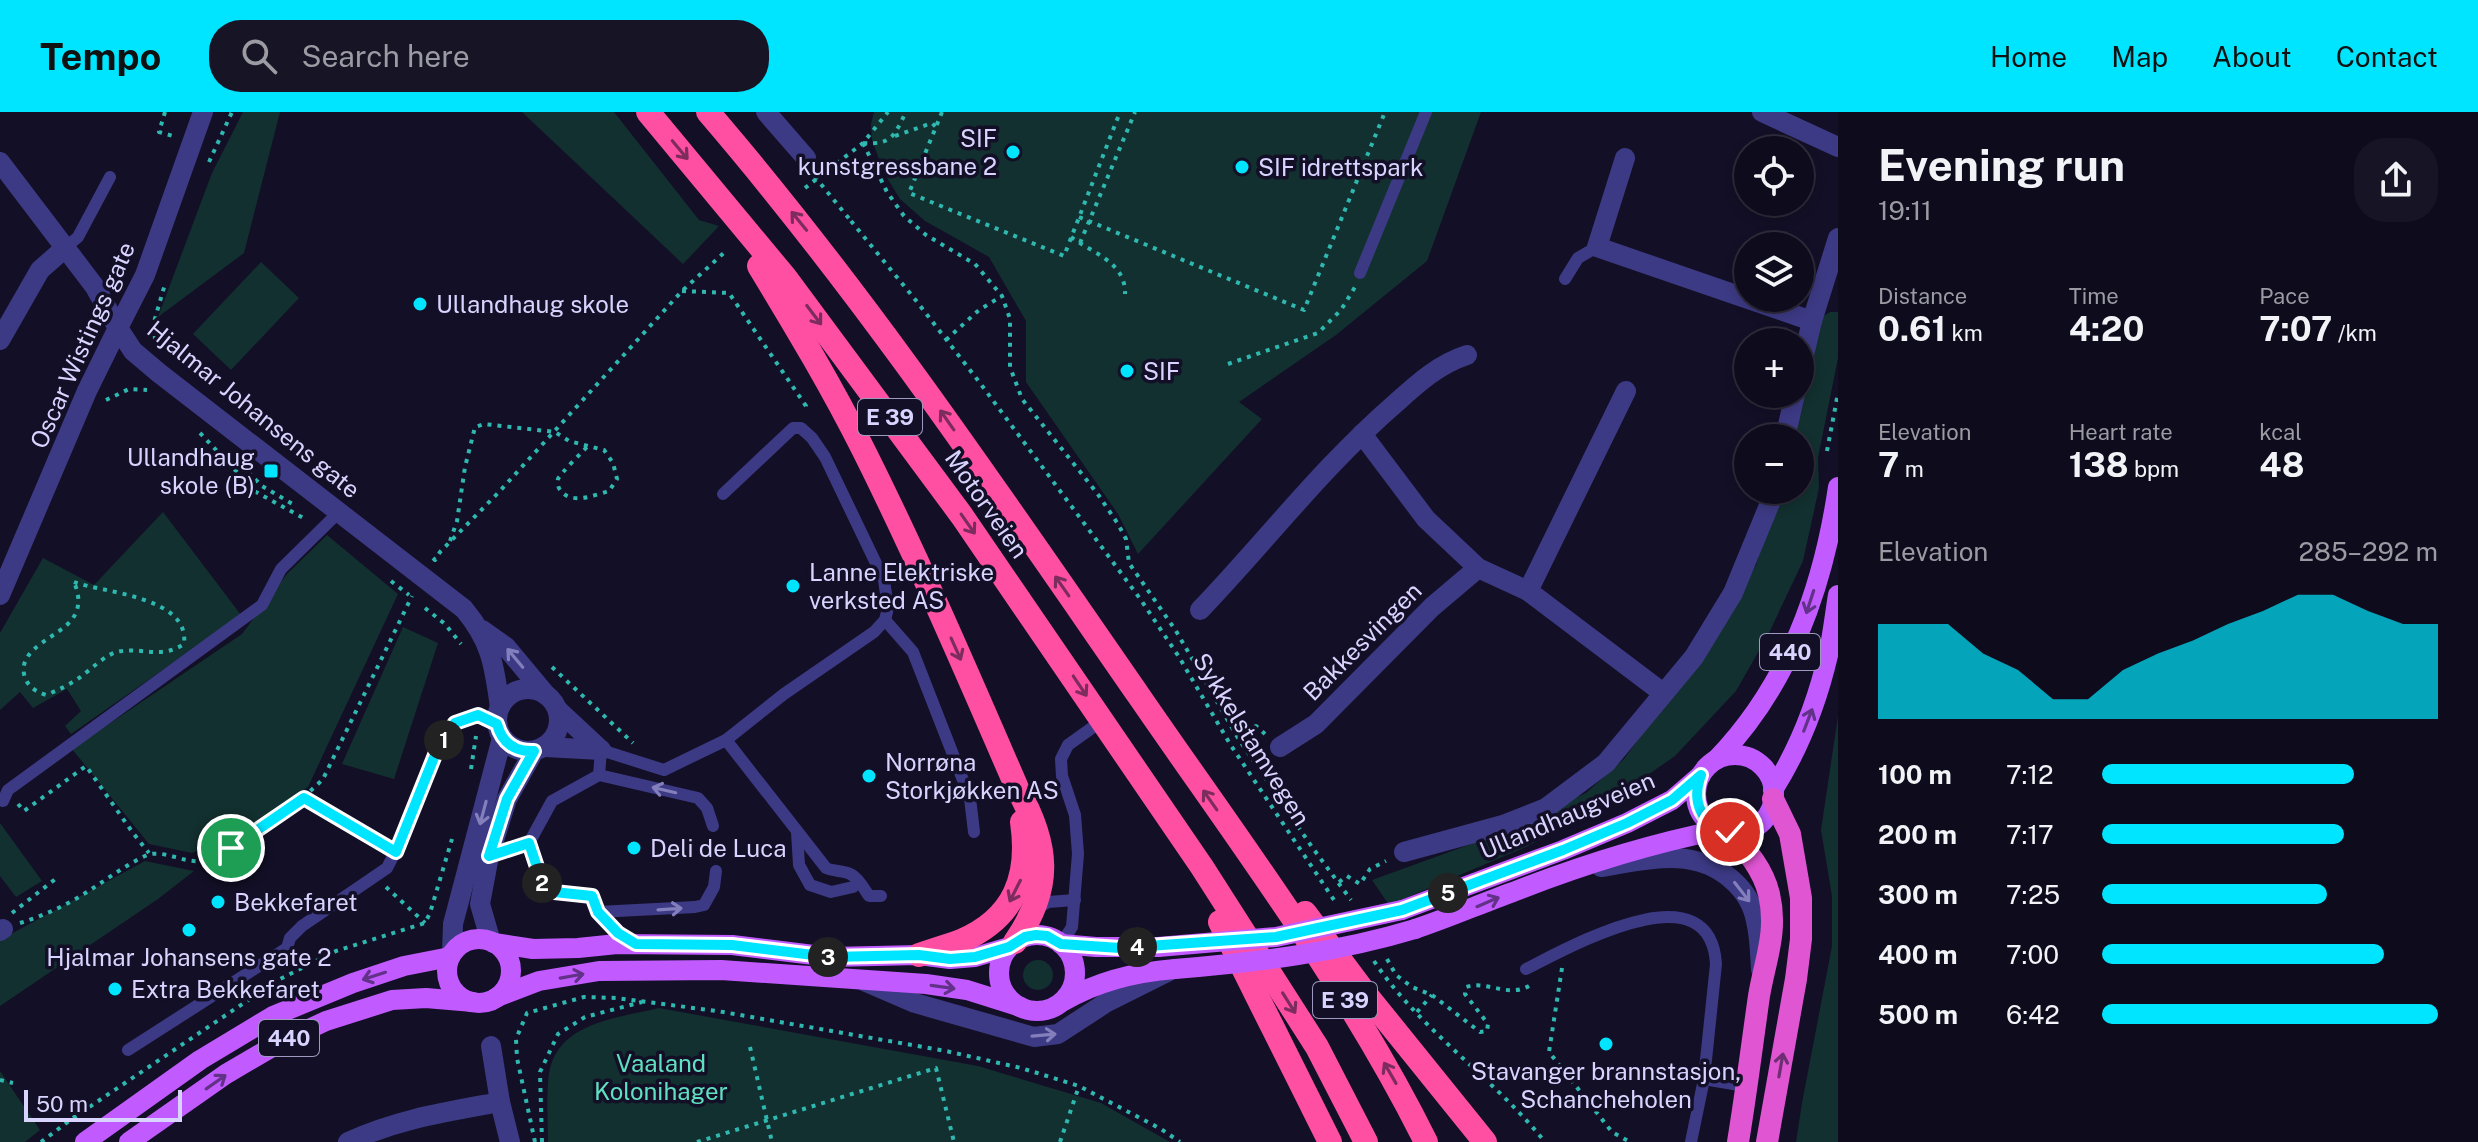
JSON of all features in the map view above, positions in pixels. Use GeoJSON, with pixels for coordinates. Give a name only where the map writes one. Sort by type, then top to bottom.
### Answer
{"type":"FeatureCollection","features":[{"type":"Feature","properties":{"kind":"highway","name":"Motorveien"},"geometry":{"type":"LineString","coordinates":[[648,112],[713,188],[859,375],[962,516],[1202,867]]}},
{"type":"Feature","properties":{"kind":"highway","name":"Motorveien"},"geometry":{"type":"LineString","coordinates":[[708,112],[820,246],[897,350],[1254,864]]}},
{"type":"Feature","properties":{"kind":"highway","name":"E 39"},"geometry":{"type":"LineString","coordinates":[[713,188],[803,339],[864,451],[1032,815],[1041,840],[1042,879],[1029,922],[1012,945]]}},
{"type":"Feature","properties":{"kind":"highway","name":"E 39"},"geometry":{"type":"LineString","coordinates":[[919,955],[961,941],[982,930],[1010,902],[1021,882],[1025,863],[1017,788]]}},
{"type":"Feature","properties":{"kind":"highway"},"geometry":{"type":"LineString","coordinates":[[1767,1142],[1801,939],[1801,898],[1790,834],[1773,794]]}},
{"type":"Feature","properties":{"kind":"highway"},"geometry":{"type":"LineString","coordinates":[[1725,831],[1756,864],[1769,895],[1772,916],[1772,946],[1762,981],[1738,1142]]}},
{"type":"Feature","properties":{"kind":"highway","name":"E 39"},"geometry":{"type":"LineString","coordinates":[[1254,864],[1361,1024],[1426,1142]]}},
{"type":"Feature","properties":{"kind":"highway","name":"E 39"},"geometry":{"type":"LineString","coordinates":[[1254,864],[1311,918],[1368,997],[1485,1142]]}},
{"type":"Feature","properties":{"kind":"highway","name":"E 39"},"geometry":{"type":"LineString","coordinates":[[1202,867],[1221,924],[1330,1142]]}},
{"type":"Feature","properties":{"kind":"highway","name":"E 39"},"geometry":{"type":"LineString","coordinates":[[1202,867],[1317,1047],[1366,1142]]}},
{"type":"Feature","properties":{"kind":"main road","name":"440"},"geometry":{"type":"LineString","coordinates":[[1701,775],[1754,717],[1801,630],[1832,527],[1838,487]]}},
{"type":"Feature","properties":{"kind":"main road","name":"440"},"geometry":{"type":"LineString","coordinates":[[1725,831],[1742,832],[1754,828],[1770,811],[1773,794],[1808,721],[1830,649],[1838,595]]}},
{"type":"Feature","properties":{"kind":"main road"},"geometry":{"type":"LineString","coordinates":[[1717,759],[1741,756],[1753,760],[1763,767],[1770,778],[1773,794]]}},
{"type":"Feature","properties":{"kind":"main road"},"geometry":{"type":"LineString","coordinates":[[1701,775],[1696,787],[1700,812],[1708,822],[1725,831]]}},
{"type":"Feature","properties":{"kind":"main road","name":"Ullandhaugveien"},"geometry":{"type":"LineString","coordinates":[[1061,944],[1158,947],[1276,937],[1402,910],[1627,823],[1672,800],[1701,775]]}},
{"type":"Feature","properties":{"kind":"main road","name":"Ullandhaugveien"},"geometry":{"type":"LineString","coordinates":[[1175,969],[1286,958],[1372,942],[1565,873],[1658,844],[1725,831]]}},
{"type":"Feature","properties":{"kind":"main road","name":"440"},"geometry":{"type":"LineString","coordinates":[[85,1142],[200,1060],[273,1016],[353,983],[404,966],[451,956],[465,942],[474,939],[533,949],[636,944],[732,945],[830,957],[919,955],[950,959],[975,957],[1036,935],[1047,936],[1061,944]]}},
{"type":"Feature","properties":{"kind":"main road"},"geometry":{"type":"LineString","coordinates":[[492,942],[508,958],[510,969],[505,989],[497,997]]}},
{"type":"Feature","properties":{"kind":"main road"},"geometry":{"type":"LineString","coordinates":[[1061,944],[1074,962],[1075,973],[1073,984],[1061,1003]]}},
{"type":"Feature","properties":{"kind":"main road"},"geometry":{"type":"LineString","coordinates":[[1012,945],[1003,957],[1000,980],[1011,1001],[1021,1007]]}},
{"type":"Feature","properties":{"kind":"main road"},"geometry":{"type":"LineString","coordinates":[[451,956],[447,966],[450,986],[456,994],[473,1002]]}},
{"type":"Feature","properties":{"kind":"main road","name":"440"},"geometry":{"type":"LineString","coordinates":[[129,1142],[148,1135],[226,1074],[279,1043],[326,1021],[392,1000],[490,1001],[539,981],[599,971],[721,970],[926,984],[967,990],[1041,1010],[1061,1003],[1080,991],[1116,979],[1175,969]]}},
{"type":"Feature","properties":{"kind":"street","name":"Oscar Wistings gate"},"geometry":{"type":"LineString","coordinates":[[0,595],[87,391],[145,275],[203,112]]}},
{"type":"Feature","properties":{"kind":"street"},"geometry":{"type":"LineString","coordinates":[[766,112],[804,159]]}},
{"type":"Feature","properties":{"kind":"street"},"geometry":{"type":"LineString","coordinates":[[1762,112],[1838,147]]}},
{"type":"Feature","properties":{"kind":"street"},"geometry":{"type":"LineString","coordinates":[[1625,158],[1597,247],[1812,321]]}},
{"type":"Feature","properties":{"kind":"street","name":"Hjalmar Johansens gate"},"geometry":{"type":"LineString","coordinates":[[0,162],[95,287],[133,351],[450,597],[479,628],[493,659],[500,723],[453,924],[451,956]]}},
{"type":"Feature","properties":{"kind":"street"},"geometry":{"type":"LineString","coordinates":[[1810,328],[1832,285],[1838,238]]}},
{"type":"Feature","properties":{"kind":"street"},"geometry":{"type":"LineString","coordinates":[[0,340],[40,270],[65,248]]}},
{"type":"Feature","properties":{"kind":"street"},"geometry":{"type":"LineString","coordinates":[[1200,610],[1308,488],[1362,434],[1425,378],[1445,364],[1467,355]]}},
{"type":"Feature","properties":{"kind":"street"},"geometry":{"type":"LineString","coordinates":[[1528,591],[1626,391]]}},
{"type":"Feature","properties":{"kind":"street"},"geometry":{"type":"LineString","coordinates":[[1362,434],[1426,519],[1478,568],[1528,591],[1663,693]]}},
{"type":"Feature","properties":{"kind":"street"},"geometry":{"type":"LineString","coordinates":[[1404,852],[1503,825],[1546,808],[1606,763],[1694,657],[1733,593],[1770,504]]}},
{"type":"Feature","properties":{"kind":"street","name":"Bakkesvingen"},"geometry":{"type":"LineString","coordinates":[[1280,747],[1316,724],[1432,607],[1478,568]]}},
{"type":"Feature","properties":{"kind":"street","name":"Hjalmar Johansens gate"},"geometry":{"type":"LineString","coordinates":[[479,628],[506,647],[552,702],[601,750]]}},
{"type":"Feature","properties":{"kind":"street"},"geometry":{"type":"LineString","coordinates":[[492,942],[480,904],[489,856],[507,799],[540,749],[558,731],[559,721],[552,702],[529,689],[520,690],[512,694],[500,723],[516,749],[540,749]]}},
{"type":"Feature","properties":{"kind":"street","name":"Hjalmar Johansens gate"},"geometry":{"type":"LineString","coordinates":[[540,749],[601,750]]}},
{"type":"Feature","properties":{"kind":"street"},"geometry":{"type":"LineString","coordinates":[[1565,873],[1669,858],[1691,858],[1709,863],[1738,885],[1751,905],[1759,939],[1762,981]]}},
{"type":"Feature","properties":{"kind":"street","name":"440"},"geometry":{"type":"LineString","coordinates":[[864,981],[915,1003],[1034,1037],[1048,1036],[1069,1028],[1107,1002],[1175,969]]}},
{"type":"Feature","properties":{"kind":"street"},"geometry":{"type":"LineString","coordinates":[[491,1046],[510,1142]]}},
{"type":"Feature","properties":{"kind":"street"},"geometry":{"type":"LineString","coordinates":[[348,1142],[411,1118],[500,1102]]}},
{"type":"Feature","properties":{"kind":"lane"},"geometry":{"type":"LineString","coordinates":[[1360,273],[1426,112]]}},
{"type":"Feature","properties":{"kind":"lane"},"geometry":{"type":"LineString","coordinates":[[65,248],[78,237],[110,177]]}},
{"type":"Feature","properties":{"kind":"lane"},"geometry":{"type":"LineString","coordinates":[[1565,279],[1578,258],[1597,247]]}},
{"type":"Feature","properties":{"kind":"lane"},"geometry":{"type":"LineString","coordinates":[[723,494],[793,428],[801,428],[812,438],[825,457],[884,580],[888,608],[885,620],[913,652],[970,798],[974,832]]}},
{"type":"Feature","properties":{"kind":"lane"},"geometry":{"type":"LineString","coordinates":[[5,796],[262,605],[281,569],[340,511]]}},
{"type":"Feature","properties":{"kind":"lane","name":"Hjalmar Johansens gate"},"geometry":{"type":"LineString","coordinates":[[601,750],[664,770],[726,740],[784,694],[874,632],[885,620]]}},
{"type":"Feature","properties":{"kind":"lane"},"geometry":{"type":"LineString","coordinates":[[128,1050],[287,948],[290,938],[302,926],[387,868],[437,750],[455,723],[478,715],[500,723]]}},
{"type":"Feature","properties":{"kind":"lane"},"geometry":{"type":"LineString","coordinates":[[1061,944],[1072,927],[1078,834],[1072,801],[1062,776],[1061,759],[1068,745],[1103,720]]}},
{"type":"Feature","properties":{"kind":"lane"},"geometry":{"type":"LineString","coordinates":[[726,740],[826,868],[849,873],[869,896],[881,896]]}},
{"type":"Feature","properties":{"kind":"lane"},"geometry":{"type":"LineString","coordinates":[[599,775],[601,750]]}},
{"type":"Feature","properties":{"kind":"lane"},"geometry":{"type":"LineString","coordinates":[[489,856],[529,843],[552,801],[599,775],[698,798],[707,808],[713,826]]}},
{"type":"Feature","properties":{"kind":"lane"},"geometry":{"type":"LineString","coordinates":[[797,831],[799,865],[810,885],[831,892],[853,887]]}},
{"type":"Feature","properties":{"kind":"lane"},"geometry":{"type":"LineString","coordinates":[[529,843],[545,891],[592,896],[598,912],[618,933],[636,944]]}},
{"type":"Feature","properties":{"kind":"lane"},"geometry":{"type":"LineString","coordinates":[[598,912],[704,905],[714,887],[716,871]]}},
{"type":"Feature","properties":{"kind":"lane"},"geometry":{"type":"LineString","coordinates":[[1034,910],[1048,902],[1075,900]]}},
{"type":"Feature","properties":{"kind":"lane"},"geometry":{"type":"LineString","coordinates":[[1526,969],[1615,927],[1651,917],[1678,918],[1707,932],[1715,949],[1716,964],[1704,1079],[1691,1142]]}},
{"type":"Feature","properties":{"kind":"lane"},"geometry":{"type":"LineString","coordinates":[[1704,1079],[1745,1086]]}},
{"type":"Feature","properties":{"kind":"path"},"geometry":{"type":"LineString","coordinates":[[165,112],[159,132],[175,136]]}},
{"type":"Feature","properties":{"kind":"path"},"geometry":{"type":"LineString","coordinates":[[204,173],[232,112]]}},
{"type":"Feature","properties":{"kind":"path"},"geometry":{"type":"LineString","coordinates":[[805,188],[863,143],[888,112]]}},
{"type":"Feature","properties":{"kind":"path"},"geometry":{"type":"LineString","coordinates":[[893,137],[906,112]]}},
{"type":"Feature","properties":{"kind":"path"},"geometry":{"type":"LineString","coordinates":[[942,112],[909,193],[1064,256],[1120,112]]}},
{"type":"Feature","properties":{"kind":"path"},"geometry":{"type":"LineString","coordinates":[[1080,243],[1135,112]]}},
{"type":"Feature","properties":{"kind":"path"},"geometry":{"type":"LineString","coordinates":[[1079,217],[1304,310],[1385,112]]}},
{"type":"Feature","properties":{"kind":"path"},"geometry":{"type":"LineString","coordinates":[[863,143],[878,144],[932,123],[936,127]]}},
{"type":"Feature","properties":{"kind":"path"},"geometry":{"type":"LineString","coordinates":[[863,143],[887,192],[904,216],[926,235],[975,264],[1002,296],[1010,319],[1010,367],[1022,399],[1118,524],[1126,539],[1129,563],[1176,631],[1238,738],[1353,902]]}},
{"type":"Feature","properties":{"kind":"path","name":"Sykkelstamvegen"},"geometry":{"type":"LineString","coordinates":[[804,159],[946,340],[1141,600],[1230,744],[1336,902]]}},
{"type":"Feature","properties":{"kind":"path"},"geometry":{"type":"LineString","coordinates":[[1071,237],[1109,259],[1125,286],[1125,294]]}},
{"type":"Feature","properties":{"kind":"path"},"geometry":{"type":"LineString","coordinates":[[435,560],[682,291],[727,250]]}},
{"type":"Feature","properties":{"kind":"path"},"geometry":{"type":"LineString","coordinates":[[1228,364],[1318,333],[1348,302],[1360,273]]}},
{"type":"Feature","properties":{"kind":"path"},"geometry":{"type":"LineString","coordinates":[[155,340],[154,322],[165,284]]}},
{"type":"Feature","properties":{"kind":"path"},"geometry":{"type":"LineString","coordinates":[[682,291],[729,293],[806,406],[801,428]]}},
{"type":"Feature","properties":{"kind":"path"},"geometry":{"type":"LineString","coordinates":[[946,340],[979,310],[1002,296]]}},
{"type":"Feature","properties":{"kind":"path"},"geometry":{"type":"LineString","coordinates":[[106,400],[129,389],[146,389],[157,398]]}},
{"type":"Feature","properties":{"kind":"path"},"geometry":{"type":"LineString","coordinates":[[1827,451],[1838,393]]}},
{"type":"Feature","properties":{"kind":"path"},"geometry":{"type":"LineString","coordinates":[[449,544],[457,521],[475,427],[484,424],[555,432],[569,441],[604,450],[613,463],[617,479],[609,491],[570,497],[561,492],[559,477],[588,446]]}},
{"type":"Feature","properties":{"kind":"path"},"geometry":{"type":"LineString","coordinates":[[191,426],[209,441]]}},
{"type":"Feature","properties":{"kind":"path"},"geometry":{"type":"LineString","coordinates":[[74,582],[155,603],[174,618],[185,637],[184,644],[151,653],[124,650],[113,653],[63,688],[46,695],[35,692],[26,681],[23,667],[27,657],[74,618],[80,597],[74,582]]}},
{"type":"Feature","properties":{"kind":"path"},"geometry":{"type":"LineString","coordinates":[[1,930],[37,918],[84,894],[149,853],[199,861],[231,848],[304,798],[323,779],[412,596],[445,624],[469,653]]}},
{"type":"Feature","properties":{"kind":"path"},"geometry":{"type":"LineString","coordinates":[[543,659],[634,744]]}},
{"type":"Feature","properties":{"kind":"path"},"geometry":{"type":"LineString","coordinates":[[1238,738],[1256,726],[1280,747]]}},
{"type":"Feature","properties":{"kind":"path"},"geometry":{"type":"LineString","coordinates":[[470,772],[476,736]]}},
{"type":"Feature","properties":{"kind":"path"},"geometry":{"type":"LineString","coordinates":[[5,796],[24,811],[86,766],[149,853]]}},
{"type":"Feature","properties":{"kind":"path"},"geometry":{"type":"LineString","coordinates":[[304,798],[396,852]]}},
{"type":"Feature","properties":{"kind":"path"},"geometry":{"type":"LineString","coordinates":[[375,877],[425,923],[456,827]]}},
{"type":"Feature","properties":{"kind":"path"},"geometry":{"type":"LineString","coordinates":[[1339,882],[1347,876],[1360,884],[1370,869],[1404,852]]}},
{"type":"Feature","properties":{"kind":"path"},"geometry":{"type":"LineString","coordinates":[[1,930],[11,914],[58,877]]}},
{"type":"Feature","properties":{"kind":"path"},"geometry":{"type":"LineString","coordinates":[[1568,948],[1549,1052],[1612,1132],[1630,1142]]}},
{"type":"Feature","properties":{"kind":"path"},"geometry":{"type":"LineString","coordinates":[[1382,950],[1396,975],[1412,987],[1432,995],[1480,1032],[1487,1031],[1488,1024],[1465,994],[1466,987],[1476,983],[1504,991],[1522,990],[1535,983]]}},
{"type":"Feature","properties":{"kind":"path"},"geometry":{"type":"LineString","coordinates":[[1369,953],[1398,993],[1504,1097],[1545,1142]]}},
{"type":"Feature","properties":{"kind":"path"},"geometry":{"type":"LineString","coordinates":[[1549,975],[1562,968]]}},
{"type":"Feature","properties":{"kind":"path"},"geometry":{"type":"LineString","coordinates":[[1417,1012],[1432,995]]}},
{"type":"Feature","properties":{"kind":"path"},"geometry":{"type":"LineString","coordinates":[[535,1142],[517,1058],[516,1039],[527,1013],[584,997],[717,1011],[946,1051],[1021,1068],[1079,1086],[1127,1109],[1180,1142]]}},
{"type":"Feature","properties":{"kind":"path"},"geometry":{"type":"LineString","coordinates":[[542,1142],[540,1072],[558,1034],[585,1017],[644,1002]]}},
{"type":"Feature","properties":{"kind":"path"},"geometry":{"type":"LineString","coordinates":[[750,1047],[772,1142]]}},
{"type":"Feature","properties":{"kind":"path"},"geometry":{"type":"LineString","coordinates":[[697,1142],[936,1068],[954,1142]]}},
{"type":"Feature","properties":{"kind":"path"},"geometry":{"type":"LineString","coordinates":[[0,1080],[13,1083]]}},
{"type":"Feature","properties":{"kind":"path"},"geometry":{"type":"LineString","coordinates":[[1060,1142],[1079,1086]]}},
{"type":"Feature","properties":{"kind":"path"},"geometry":{"type":"LineString","coordinates":[[41,1142],[73,1118]]}},
{"type":"Feature","properties":{"kind":"green space"},"geometry":{"type":"Polygon","coordinates":[[[243,112],[280,112],[244,253],[158,317],[212,173],[243,112]]]}},
{"type":"Feature","properties":{"kind":"green space"},"geometry":{"type":"Polygon","coordinates":[[[522,112],[614,112],[699,220],[719,226],[683,264],[522,112]]]}},
{"type":"Feature","properties":{"kind":"green space"},"geometry":{"type":"Polygon","coordinates":[[[874,112],[1481,112],[1427,261],[1336,335],[1239,402],[1262,419],[1138,554],[1118,514],[1026,382],[1026,321],[989,257],[925,221],[900,199],[884,173],[872,140],[874,112]]]}},
{"type":"Feature","properties":{"kind":"green space"},"geometry":{"type":"Polygon","coordinates":[[[261,262],[299,298],[231,370],[193,334],[261,262]]]}},
{"type":"Feature","properties":{"kind":"green space"},"geometry":{"type":"Polygon","coordinates":[[[1838,312],[1838,358],[1818,458],[1819,488],[1803,561],[1768,635],[1736,691],[1675,756],[1606,804],[1526,847],[1389,905],[1372,880],[1496,835],[1586,793],[1624,759],[1709,650],[1756,565],[1776,504],[1814,504],[1814,424],[1796,424],[1800,408],[1814,408],[1814,350],[1822,317],[1838,312]]]}},
{"type":"Feature","properties":{"kind":"green space"},"geometry":{"type":"Polygon","coordinates":[[[163,512],[241,615],[71,734],[65,726],[81,711],[67,689],[33,708],[20,692],[0,710],[0,633],[43,558],[94,585],[163,512]]]}},
{"type":"Feature","properties":{"kind":"green space"},"geometry":{"type":"Polygon","coordinates":[[[327,535],[398,594],[308,787],[242,833],[192,853],[149,844],[72,749],[242,634],[287,574],[327,535]]]}},
{"type":"Feature","properties":{"kind":"green space"},"geometry":{"type":"Polygon","coordinates":[[[403,627],[438,643],[394,779],[342,764],[403,627]]]}},
{"type":"Feature","properties":{"kind":"green space"},"geometry":{"type":"Polygon","coordinates":[[[1838,716],[1838,1142],[1796,1142],[1832,946],[1832,896],[1821,830],[1838,716]]]}},
{"type":"Feature","properties":{"kind":"green space"},"geometry":{"type":"Polygon","coordinates":[[[0,823],[42,881],[16,897],[0,876],[0,823]]]}},
{"type":"Feature","properties":{"kind":"green space"},"geometry":{"type":"Polygon","coordinates":[[[145,861],[194,871],[158,899],[0,1006],[0,940],[145,861]]]}},
{"type":"Feature","properties":{"kind":"green space"},"geometry":{"type":"Polygon","coordinates":[[[1038,960],[1049,964],[1053,975],[1049,986],[1038,990],[1027,986],[1023,975],[1027,964],[1038,960]]]}},
{"type":"Feature","properties":{"kind":"green space","name":"Vaaland Kolonihager"},"geometry":{"type":"Polygon","coordinates":[[[659,1008],[978,1066],[1101,1103],[1170,1142],[548,1142],[549,1073],[564,1043],[592,1025],[659,1008]]]}},
{"type":"Feature","properties":{"kind":"green space"},"geometry":{"type":"Polygon","coordinates":[[[0,1071],[40,1130],[25,1142],[0,1142],[0,1071]]]}},
{"type":"Feature","properties":{"kind":"place","name":"SIF kunstgressbane 2"},"geometry":{"type":"Point","coordinates":[1013,152]}},
{"type":"Feature","properties":{"kind":"place","name":"SIF idrettspark"},"geometry":{"type":"Point","coordinates":[1242,167]}},
{"type":"Feature","properties":{"kind":"place","name":"Ullandhaug skole"},"geometry":{"type":"Point","coordinates":[420,304]}},
{"type":"Feature","properties":{"kind":"place","name":"SIF"},"geometry":{"type":"Point","coordinates":[1127,371]}},
{"type":"Feature","properties":{"kind":"place","name":"Ullandhaug skole (B)"},"geometry":{"type":"Point","coordinates":[271,471]}},
{"type":"Feature","properties":{"kind":"place","name":"Lanne Elektriske verksted AS"},"geometry":{"type":"Point","coordinates":[793,586]}},
{"type":"Feature","properties":{"kind":"place","name":"Norrøna Storkjøkken AS"},"geometry":{"type":"Point","coordinates":[869,776]}},
{"type":"Feature","properties":{"kind":"place","name":"Deli de Luca"},"geometry":{"type":"Point","coordinates":[634,848]}},
{"type":"Feature","properties":{"kind":"place","name":"Bekkefaret"},"geometry":{"type":"Point","coordinates":[218,902]}},
{"type":"Feature","properties":{"kind":"place","name":"Hjalmar Johansens gate 2"},"geometry":{"type":"Point","coordinates":[189,930]}},
{"type":"Feature","properties":{"kind":"place","name":"Extra Bekkefaret"},"geometry":{"type":"Point","coordinates":[115,989]}},
{"type":"Feature","properties":{"kind":"place","name":"Stavanger brannstasjon, Schancheholen"},"geometry":{"type":"Point","coordinates":[1606,1044]}},
{"type":"Feature","properties":{"kind":"route"},"geometry":{"type":"LineString","coordinates":[[231,848],[304,798],[396,852],[437,750],[455,723],[478,715],[497,724],[502,738],[509,745],[525,752],[534,751],[507,799],[489,856],[529,843],[545,891],[592,896],[598,912],[618,933],[636,944],[732,945],[830,957],[919,955],[950,959],[975,957],[1036,935],[1047,936],[1061,944],[1120,948],[1276,937],[1402,910],[1563,850],[1672,800],[1701,775],[1696,787],[1700,812],[1719,830],[1730,832]]}}]}
